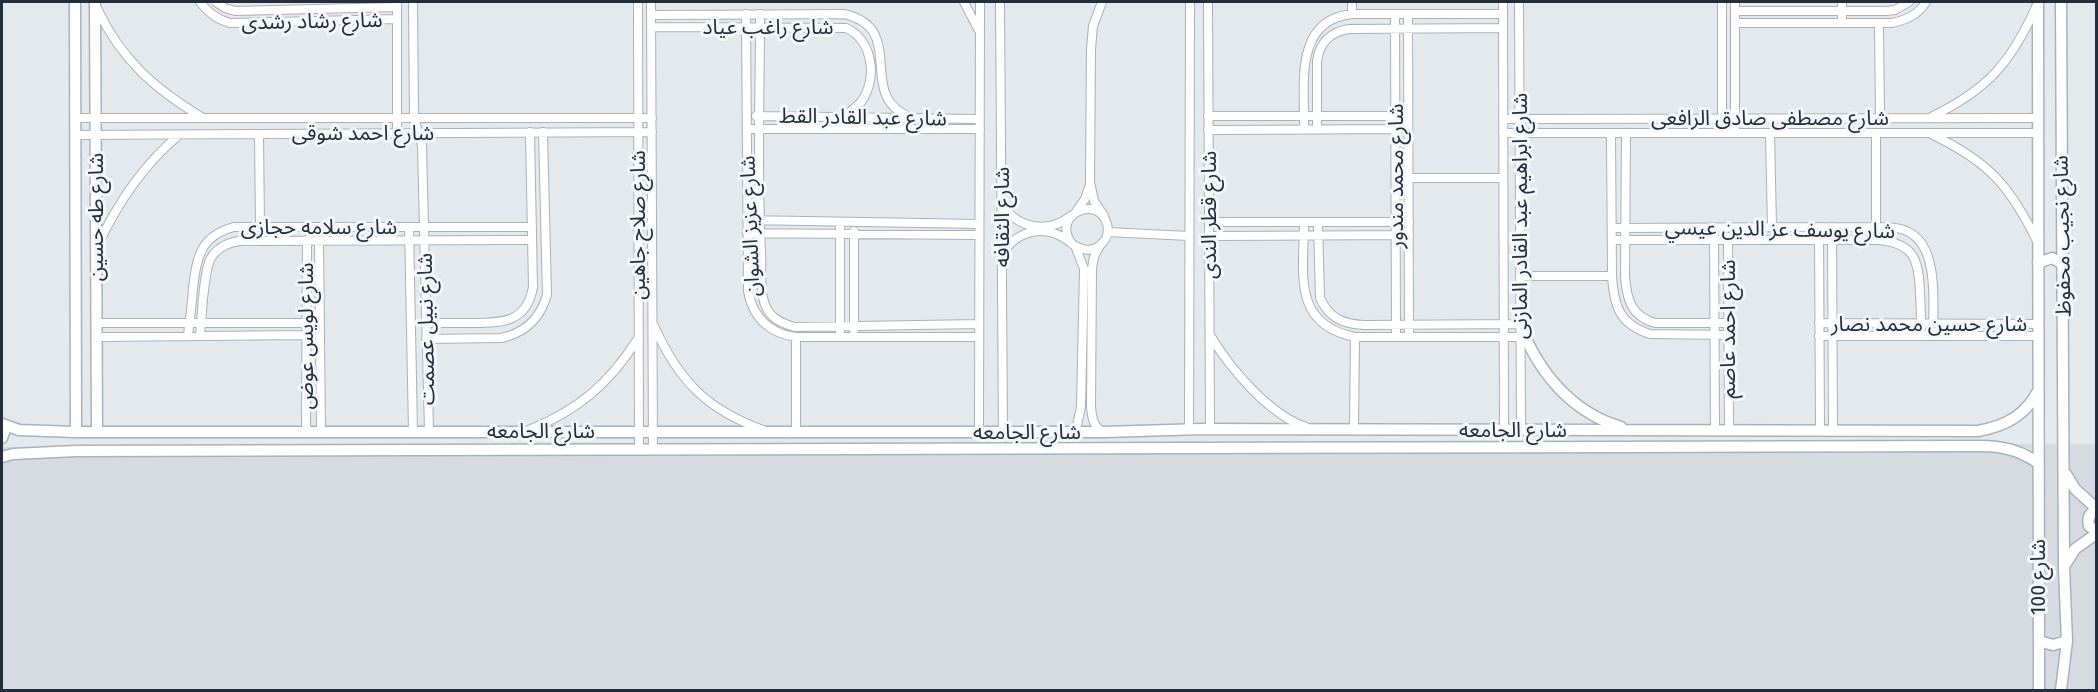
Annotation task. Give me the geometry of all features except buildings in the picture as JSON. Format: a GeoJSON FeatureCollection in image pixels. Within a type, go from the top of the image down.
{"type":"FeatureCollection","features":[{"type":"Feature","properties":{"kind":"street","name":"شارع طه حسين"},"geometry":{"type":"LineString","coordinates":[[75,2],[76,432]]}},
{"type":"Feature","properties":{"kind":"street","name":"شارع طه حسين"},"geometry":{"type":"LineString","coordinates":[[95,2],[97,432]]}},
{"type":"Feature","properties":{"kind":"street"},"geometry":{"type":"LineString","coordinates":[[95,2],[104,23],[130,62],[164,93],[204,119]]}},
{"type":"Feature","properties":{"kind":"street","name":"شارع رشاد رشدى"},"geometry":{"type":"LineString","coordinates":[[200,2],[208,12],[230,23],[397,19]]}},
{"type":"Feature","properties":{"kind":"street","name":"شارع رشاد رشدى"},"geometry":{"type":"LineString","coordinates":[[216,2],[235,11],[291,5],[397,4]]}},
{"type":"Feature","properties":{"kind":"street","name":"شارع نبيل عصمت"},"geometry":{"type":"LineString","coordinates":[[413,2],[414,118],[422,143],[429,431]]}},
{"type":"Feature","properties":{"kind":"street","name":"شارع صلاح جاهين"},"geometry":{"type":"LineString","coordinates":[[638,2],[639,449]]}},
{"type":"Feature","properties":{"kind":"street","name":"شارع صلاح جاهين"},"geometry":{"type":"LineString","coordinates":[[651,2],[654,449]]}},
{"type":"Feature","properties":{"kind":"street"},"geometry":{"type":"LineString","coordinates":[[964,2],[980,33]]}},
{"type":"Feature","properties":{"kind":"street","name":"شارع الثقافه"},"geometry":{"type":"LineString","coordinates":[[979,432],[980,2]]}},
{"type":"Feature","properties":{"kind":"street","name":"شارع الثقافه"},"geometry":{"type":"LineString","coordinates":[[1000,2],[1003,432]]}},
{"type":"Feature","properties":{"kind":"street"},"geometry":{"type":"LineString","coordinates":[[1102,2],[1093,26],[1091,49],[1090,182],[1094,201],[1104,216],[1108,232],[1094,257],[1092,268],[1091,407],[1095,425],[1098,430],[1105,432],[1105,448]]}},
{"type":"Feature","properties":{"kind":"street","name":"شارع قطر الندى"},"geometry":{"type":"LineString","coordinates":[[1189,429],[1190,2]]}},
{"type":"Feature","properties":{"kind":"street","name":"شارع قطر الندى"},"geometry":{"type":"LineString","coordinates":[[1208,2],[1210,429]]}},
{"type":"Feature","properties":{"kind":"street"},"geometry":{"type":"LineString","coordinates":[[1352,2],[1353,14]]}},
{"type":"Feature","properties":{"kind":"street","name":"شارع ابراهيم عبد القادر المازنى"},"geometry":{"type":"LineString","coordinates":[[1503,2],[1504,430]]}},
{"type":"Feature","properties":{"kind":"street","name":"شارع ابراهيم عبد القادر المازنى"},"geometry":{"type":"LineString","coordinates":[[1519,2],[1521,430]]}},
{"type":"Feature","properties":{"kind":"street"},"geometry":{"type":"LineString","coordinates":[[1722,2],[1722,133]]}},
{"type":"Feature","properties":{"kind":"street"},"geometry":{"type":"LineString","coordinates":[[1734,133],[1735,2]]}},
{"type":"Feature","properties":{"kind":"street"},"geometry":{"type":"LineString","coordinates":[[1830,2],[1830,23]]}},
{"type":"Feature","properties":{"kind":"street"},"geometry":{"type":"LineString","coordinates":[[1842,2],[1842,23]]}},
{"type":"Feature","properties":{"kind":"street"},"geometry":{"type":"LineString","coordinates":[[1735,11],[1895,10],[1909,2]]}},
{"type":"Feature","properties":{"kind":"street"},"geometry":{"type":"LineString","coordinates":[[1735,23],[1903,21],[1914,15],[1926,2]]}},
{"type":"Feature","properties":{"kind":"street"},"geometry":{"type":"LineString","coordinates":[[1929,118],[1959,104],[1991,79],[2016,47],[2038,2]]}},
{"type":"Feature","properties":{"kind":"street","name":"شارع نجيب محفوظ"},"geometry":{"type":"LineString","coordinates":[[2038,2],[2038,463]]}},
{"type":"Feature","properties":{"kind":"street","name":"شارع نجيب محفوظ"},"geometry":{"type":"LineString","coordinates":[[2061,2],[2064,471]]}},
{"type":"Feature","properties":{"kind":"street"},"geometry":{"type":"LineString","coordinates":[[397,4],[397,133]]}},
{"type":"Feature","properties":{"kind":"street"},"geometry":{"type":"LineString","coordinates":[[253,10],[253,23]]}},
{"type":"Feature","properties":{"kind":"street","name":"شارع عزيز الشوان"},"geometry":{"type":"LineString","coordinates":[[746,14],[748,291],[755,314],[773,331],[796,338],[979,337]]}},
{"type":"Feature","properties":{"kind":"street","name":"شارع عزيز الشوان"},"geometry":{"type":"LineString","coordinates":[[760,14],[760,233],[763,295],[766,307],[773,317],[783,324],[795,327],[979,324]]}},
{"type":"Feature","properties":{"kind":"street","name":"شارع راغب عياد"},"geometry":{"type":"LineString","coordinates":[[651,15],[843,14],[857,17],[868,24],[876,35],[885,97],[892,107],[912,118]]}},
{"type":"Feature","properties":{"kind":"street"},"geometry":{"type":"LineString","coordinates":[[1304,129],[1306,55],[1312,37],[1325,23],[1343,15],[1353,14],[1503,14]]}},
{"type":"Feature","properties":{"kind":"street","name":"شارع محمد مندور"},"geometry":{"type":"LineString","coordinates":[[1395,14],[1396,337]]}},
{"type":"Feature","properties":{"kind":"street","name":"شارع محمد مندور"},"geometry":{"type":"LineString","coordinates":[[1408,15],[1409,337]]}},
{"type":"Feature","properties":{"kind":"street"},"geometry":{"type":"LineString","coordinates":[[1879,23],[1880,118]]}},
{"type":"Feature","properties":{"kind":"street","name":"شارع راغب عياد"},"geometry":{"type":"LineString","coordinates":[[651,27],[836,27],[856,32],[869,54],[871,79],[861,101],[842,117]]}},
{"type":"Feature","properties":{"kind":"street"},"geometry":{"type":"LineString","coordinates":[[1317,129],[1317,61],[1323,42],[1330,35],[1339,31],[1503,28]]}},
{"type":"Feature","properties":{"kind":"street","name":"شارع عبد القادر القط"},"geometry":{"type":"LineString","coordinates":[[747,116],[980,119]]}},
{"type":"Feature","properties":{"kind":"street"},"geometry":{"type":"LineString","coordinates":[[1208,116],[1408,116]]}},
{"type":"Feature","properties":{"kind":"street","name":"شارع احمد شوقى"},"geometry":{"type":"LineString","coordinates":[[75,118],[652,118]]}},
{"type":"Feature","properties":{"kind":"street","name":"شارع مصطفى صادق الرافعى"},"geometry":{"type":"LineString","coordinates":[[1503,119],[2038,118]]}},
{"type":"Feature","properties":{"kind":"street","name":"شارع عبد القادر القط"},"geometry":{"type":"LineString","coordinates":[[747,129],[980,129]]}},
{"type":"Feature","properties":{"kind":"street"},"geometry":{"type":"LineString","coordinates":[[1208,130],[1408,129]]}},
{"type":"Feature","properties":{"kind":"street"},"geometry":{"type":"LineString","coordinates":[[426,323],[505,322],[522,312],[532,297],[530,132]]}},
{"type":"Feature","properties":{"kind":"street"},"geometry":{"type":"LineString","coordinates":[[426,339],[512,336],[539,316],[547,295],[543,132]]}},
{"type":"Feature","properties":{"kind":"street","name":"شارع احمد شوقى"},"geometry":{"type":"LineString","coordinates":[[75,135],[652,132]]}},
{"type":"Feature","properties":{"kind":"street","name":"شارع مصطفى صادق الرافعى"},"geometry":{"type":"LineString","coordinates":[[1503,133],[2038,133]]}},
{"type":"Feature","properties":{"kind":"street"},"geometry":{"type":"LineString","coordinates":[[1611,133],[1612,276],[1616,305],[1621,315],[1639,330],[1663,335],[1728,334]]}},
{"type":"Feature","properties":{"kind":"street"},"geometry":{"type":"LineString","coordinates":[[1626,133],[1625,240],[1628,301],[1638,316],[1654,323],[1728,323]]}},
{"type":"Feature","properties":{"kind":"street"},"geometry":{"type":"LineString","coordinates":[[1770,133],[1772,227]]}},
{"type":"Feature","properties":{"kind":"street"},"geometry":{"type":"LineString","coordinates":[[1876,133],[1876,227]]}},
{"type":"Feature","properties":{"kind":"street"},"geometry":{"type":"LineString","coordinates":[[1929,133],[1971,155],[2000,181],[2022,212],[2038,244]]}},
{"type":"Feature","properties":{"kind":"street"},"geometry":{"type":"LineString","coordinates":[[260,134],[260,227]]}},
{"type":"Feature","properties":{"kind":"street"},"geometry":{"type":"LineString","coordinates":[[96,249],[109,220],[125,194],[144,169],[180,135]]}},
{"type":"Feature","properties":{"kind":"street"},"geometry":{"type":"LineString","coordinates":[[1408,178],[1503,178]]}},
{"type":"Feature","properties":{"kind":"street"},"geometry":{"type":"LineString","coordinates":[[1070,432],[1077,425],[1081,407],[1084,269],[1066,230],[1073,214],[1085,199],[1090,182]]}},
{"type":"Feature","properties":{"kind":"street"},"geometry":{"type":"LineString","coordinates":[[1002,202],[1011,215],[1030,226],[1053,226],[1081,210],[1089,209],[1104,216]]}},
{"type":"Feature","properties":{"kind":"street"},"geometry":{"type":"LineString","coordinates":[[747,220],[979,224]]}},
{"type":"Feature","properties":{"kind":"street"},"geometry":{"type":"LineString","coordinates":[[840,222],[840,337]]}},
{"type":"Feature","properties":{"kind":"street"},"geometry":{"type":"LineString","coordinates":[[854,222],[854,337]]}},
{"type":"Feature","properties":{"kind":"street"},"geometry":{"type":"LineString","coordinates":[[1209,222],[1409,222]]}},
{"type":"Feature","properties":{"kind":"street"},"geometry":{"type":"LineString","coordinates":[[1304,222],[1307,302],[1321,324],[1332,330],[1355,337],[1520,337]]}},
{"type":"Feature","properties":{"kind":"street"},"geometry":{"type":"LineString","coordinates":[[1318,222],[1320,298],[1332,317],[1353,325],[1520,324],[1544,372],[1565,396],[1605,421],[1642,430]]}},
{"type":"Feature","properties":{"kind":"street","name":"شارع سلامه حجازى"},"geometry":{"type":"LineString","coordinates":[[188,335],[197,262],[206,242],[224,230],[234,227],[532,227]]}},
{"type":"Feature","properties":{"kind":"street"},"geometry":{"type":"LineString","coordinates":[[336,227],[337,240]]}},
{"type":"Feature","properties":{"kind":"street","name":"شارع نبيل عصمت"},"geometry":{"type":"LineString","coordinates":[[410,227],[413,431]]}},
{"type":"Feature","properties":{"kind":"street","name":"شارع احمد عاصم"},"geometry":{"type":"LineString","coordinates":[[1728,227],[1729,430]]}},
{"type":"Feature","properties":{"kind":"street"},"geometry":{"type":"LineString","coordinates":[[1819,227],[1820,431]]}},
{"type":"Feature","properties":{"kind":"street"},"geometry":{"type":"LineString","coordinates":[[1832,227],[1833,431]]}},
{"type":"Feature","properties":{"kind":"street","name":"شارع يوسف عز الدين عيسي"},"geometry":{"type":"LineString","coordinates":[[1612,228],[1876,227],[1902,229],[1913,234],[1928,252],[1932,275],[1934,336]]}},
{"type":"Feature","properties":{"kind":"street","name":"شارع احمد عاصم"},"geometry":{"type":"LineString","coordinates":[[1714,228],[1715,430]]}},
{"type":"Feature","properties":{"kind":"street"},"geometry":{"type":"LineString","coordinates":[[1002,255],[1015,239],[1034,231],[1054,233],[1088,250],[1100,246]]}},
{"type":"Feature","properties":{"kind":"street"},"geometry":{"type":"LineString","coordinates":[[1108,232],[1189,236]]}},
{"type":"Feature","properties":{"kind":"street"},"geometry":{"type":"LineString","coordinates":[[747,233],[979,235]]}},
{"type":"Feature","properties":{"kind":"street"},"geometry":{"type":"LineString","coordinates":[[1209,236],[1409,235]]}},
{"type":"Feature","properties":{"kind":"street","name":"شارع سلامه حجازى"},"geometry":{"type":"LineString","coordinates":[[200,335],[208,266],[223,246],[238,240],[532,240]]}},
{"type":"Feature","properties":{"kind":"street","name":"شارع لويس عوض"},"geometry":{"type":"LineString","coordinates":[[306,431],[307,240]]}},
{"type":"Feature","properties":{"kind":"street","name":"شارع لويس عوض"},"geometry":{"type":"LineString","coordinates":[[319,240],[321,431]]}},
{"type":"Feature","properties":{"kind":"street","name":"شارع يوسف عز الدين عيسي"},"geometry":{"type":"LineString","coordinates":[[1612,240],[1889,241],[1907,248],[1918,265],[1922,336]]}},
{"type":"Feature","properties":{"kind":"street"},"geometry":{"type":"LineString","coordinates":[[2038,262],[2047,258],[2061,263]]}},
{"type":"Feature","properties":{"kind":"street"},"geometry":{"type":"LineString","coordinates":[[1520,276],[1612,276]]}},
{"type":"Feature","properties":{"kind":"street"},"geometry":{"type":"LineString","coordinates":[[96,323],[306,323]]}},
{"type":"Feature","properties":{"kind":"street","name":"شارع حسين محمد نصار"},"geometry":{"type":"LineString","coordinates":[[1819,323],[2038,324]]}},
{"type":"Feature","properties":{"kind":"street"},"geometry":{"type":"LineString","coordinates":[[653,324],[666,353],[685,379],[708,401],[734,419],[764,431]]}},
{"type":"Feature","properties":{"kind":"street"},"geometry":{"type":"LineString","coordinates":[[1209,334],[1235,371],[1261,397],[1303,427],[1316,429]]}},
{"type":"Feature","properties":{"kind":"street"},"geometry":{"type":"LineString","coordinates":[[96,337],[306,335]]}},
{"type":"Feature","properties":{"kind":"street","name":"شارع حسين محمد نصار"},"geometry":{"type":"LineString","coordinates":[[1819,336],[2038,336]]}},
{"type":"Feature","properties":{"kind":"street"},"geometry":{"type":"LineString","coordinates":[[1354,429],[1355,337]]}},
{"type":"Feature","properties":{"kind":"street"},"geometry":{"type":"LineString","coordinates":[[796,338],[796,431]]}},
{"type":"Feature","properties":{"kind":"street"},"geometry":{"type":"LineString","coordinates":[[526,431],[553,420],[579,405],[602,386],[638,339]]}},
{"type":"Feature","properties":{"kind":"street","name":"شارع الجامعه"},"geometry":{"type":"LineString","coordinates":[[4,425],[19,430],[76,432],[1105,432],[1189,429],[1978,431],[2007,423],[2031,404],[2038,391]]}},
{"type":"Feature","properties":{"kind":"street"},"geometry":{"type":"LineString","coordinates":[[2,438],[4,425]]}},
{"type":"Feature","properties":{"kind":"street"},"geometry":{"type":"LineString","coordinates":[[1930,446],[1931,431]]}},
{"type":"Feature","properties":{"kind":"street"},"geometry":{"type":"LineString","coordinates":[[213,432],[213,450]]}},
{"type":"Feature","properties":{"kind":"street","name":"شارع الجامعه"},"geometry":{"type":"LineString","coordinates":[[4,454],[66,451],[213,450],[1930,446],[2005,448],[2018,451],[2038,463]]}},
{"type":"Feature","properties":{"kind":"street","name":"شارع 100"},"geometry":{"type":"LineString","coordinates":[[2038,463],[2039,690]]}},
{"type":"Feature","properties":{"kind":"street"},"geometry":{"type":"LineString","coordinates":[[2064,471],[2074,489],[2097,509],[2088,519],[2091,528],[2097,532],[2075,549],[2068,557],[2064,568]]}},
{"type":"Feature","properties":{"kind":"street","name":"شارع 100"},"geometry":{"type":"LineString","coordinates":[[2061,690],[2067,641],[2064,471]]}},
{"type":"Feature","properties":{"kind":"street"},"geometry":{"type":"LineString","coordinates":[[2038,641],[2053,645],[2067,641]]}},
{"type":"Feature","properties":{"kind":"shaded area"},"geometry":{"type":"Polygon","coordinates":[[[2096,444],[2096,690],[2,690],[2,447],[2096,444]]]}}]}
